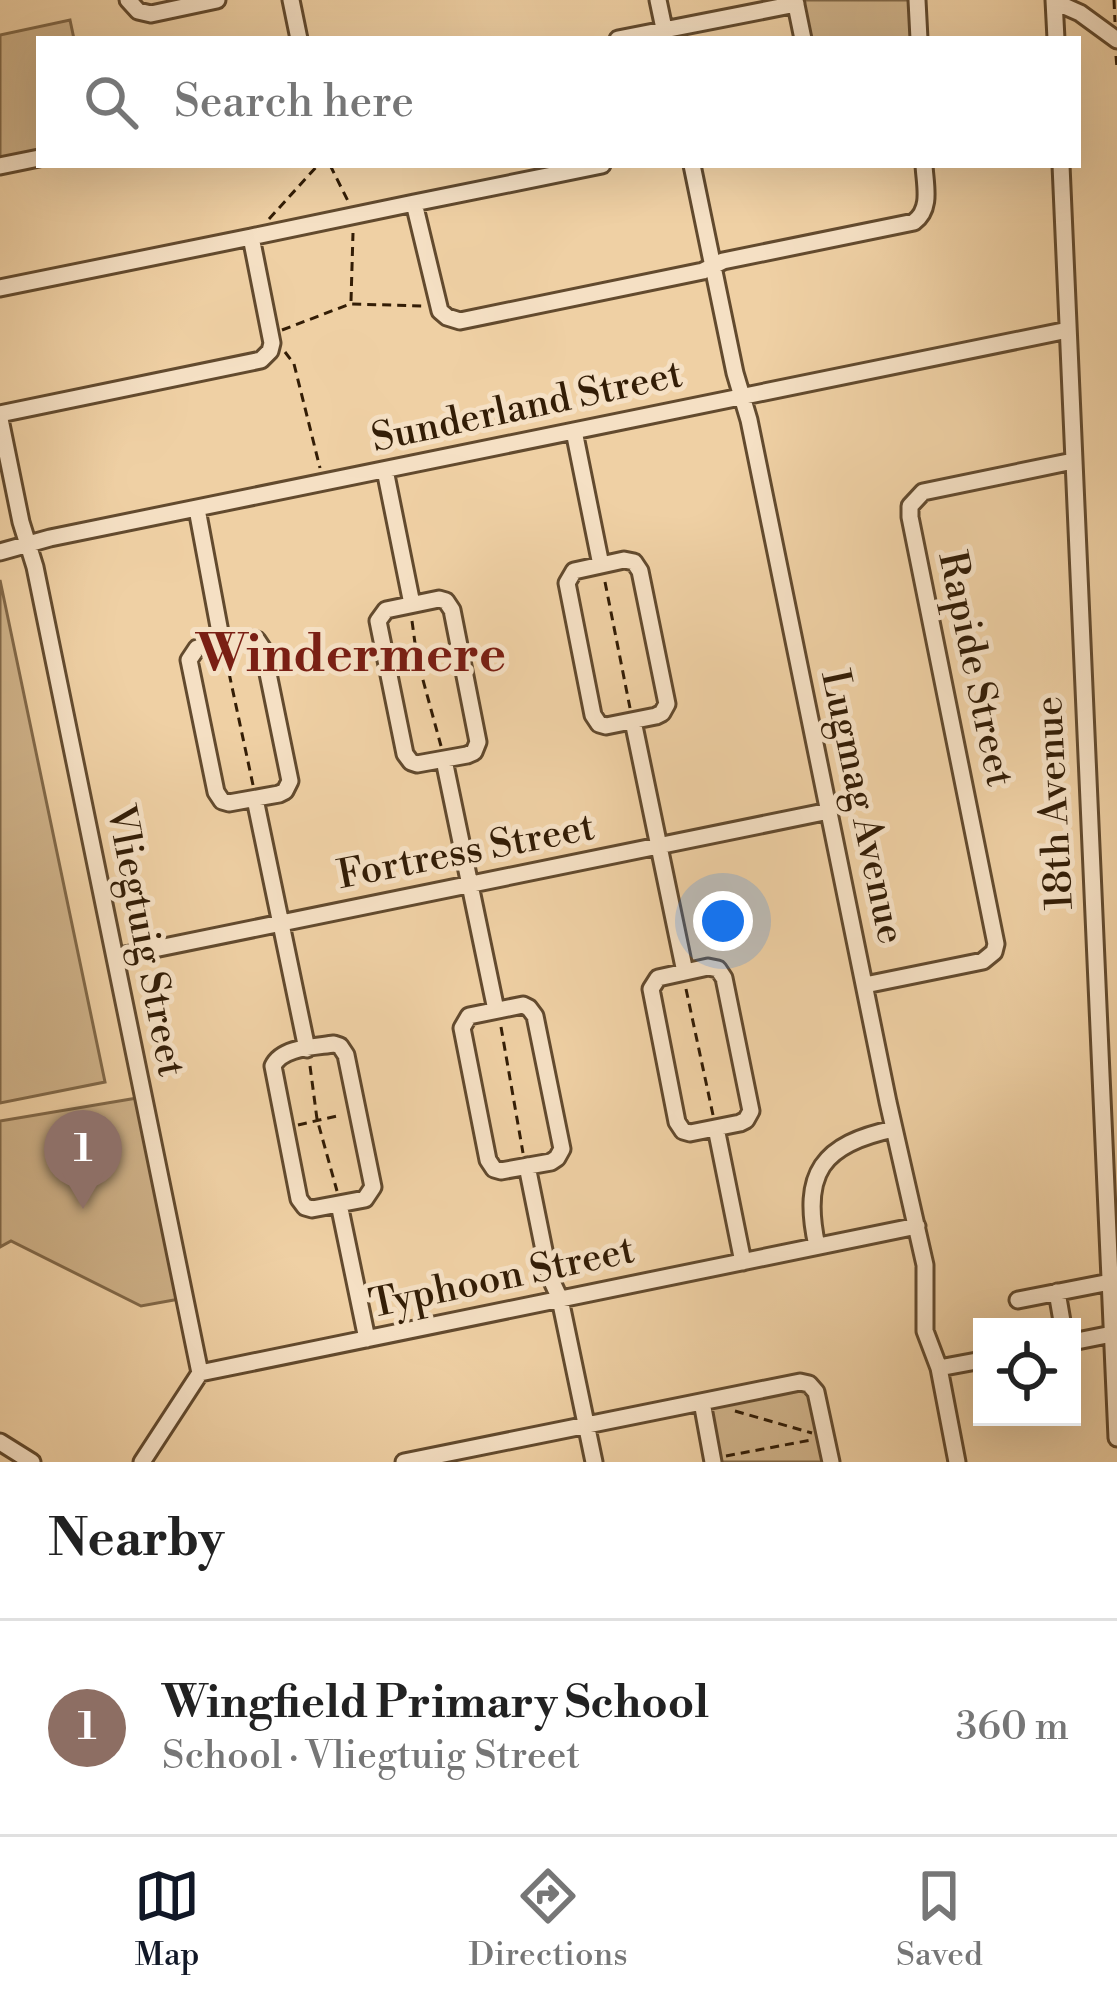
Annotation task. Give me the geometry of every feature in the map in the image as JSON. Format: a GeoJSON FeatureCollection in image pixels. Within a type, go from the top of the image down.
{"type":"FeatureCollection","features":[{"type":"Feature","properties":{"kind":"street"},"geometry":{"type":"LineString","coordinates":[[128,0],[138,11],[151,14],[217,0]]}},
{"type":"Feature","properties":{"kind":"street"},"geometry":{"type":"LineString","coordinates":[[291,0],[298,36]]}},
{"type":"Feature","properties":{"kind":"street"},"geometry":{"type":"LineString","coordinates":[[658,0],[665,35],[795,2],[802,36]]}},
{"type":"Feature","properties":{"kind":"street"},"geometry":{"type":"LineString","coordinates":[[917,0],[919,36]]}},
{"type":"Feature","properties":{"kind":"street"},"geometry":{"type":"LineString","coordinates":[[1056,36],[1054,1],[1117,40]]}},
{"type":"Feature","properties":{"kind":"street"},"geometry":{"type":"LineString","coordinates":[[0,166],[36,159]]}},
{"type":"Feature","properties":{"kind":"street"},"geometry":{"type":"LineString","coordinates":[[0,288],[587,168]]}},
{"type":"Feature","properties":{"kind":"street","name":"Lugmag Avenue"},"geometry":{"type":"LineString","coordinates":[[693,168],[916,1226],[927,1286],[926,1331],[939,1368],[957,1462]]}},
{"type":"Feature","properties":{"kind":"street"},"geometry":{"type":"LineString","coordinates":[[414,203],[438,306],[446,317],[460,321],[914,222],[926,208],[925,168]]}},
{"type":"Feature","properties":{"kind":"street","name":"18th Avenue"},"geometry":{"type":"LineString","coordinates":[[1061,168],[1117,1438]]}},
{"type":"Feature","properties":{"kind":"street"},"geometry":{"type":"LineString","coordinates":[[0,417],[261,360],[270,352],[272,334],[251,237]]}},
{"type":"Feature","properties":{"kind":"street","name":"Sunderland Street"},"geometry":{"type":"LineString","coordinates":[[0,552],[1068,330]]}},
{"type":"Feature","properties":{"kind":"street","name":"Vliegtuig Street"},"geometry":{"type":"LineString","coordinates":[[0,417],[200,1373]]}},
{"type":"Feature","properties":{"kind":"street"},"geometry":{"type":"LineString","coordinates":[[574,431],[601,565]]}},
{"type":"Feature","properties":{"kind":"street","name":"Rapide Street"},"geometry":{"type":"LineString","coordinates":[[865,985],[983,961],[996,944],[910,506],[923,492],[1073,461]]}},
{"type":"Feature","properties":{"kind":"street"},"geometry":{"type":"LineString","coordinates":[[386,470],[412,604]]}},
{"type":"Feature","properties":{"kind":"street"},"geometry":{"type":"LineString","coordinates":[[196,509],[223,643]]}},
{"type":"Feature","properties":{"kind":"street"},"geometry":{"type":"LineString","coordinates":[[628,560],[639,568],[667,700],[659,715],[606,726],[595,718],[567,586],[574,571],[601,565],[628,560]]}},
{"type":"Feature","properties":{"kind":"street"},"geometry":{"type":"LineString","coordinates":[[439,599],[451,606],[478,739],[471,754],[444,760],[417,764],[406,757],[378,625],[386,610],[439,599]]}},
{"type":"Feature","properties":{"kind":"street"},"geometry":{"type":"LineString","coordinates":[[247,638],[262,645],[290,781],[282,793],[229,803],[216,793],[190,660],[197,648],[223,643],[247,638]]}},
{"type":"Feature","properties":{"kind":"street"},"geometry":{"type":"LineString","coordinates":[[633,721],[685,972]]}},
{"type":"Feature","properties":{"kind":"street"},"geometry":{"type":"LineString","coordinates":[[444,760],[496,1010]]}},
{"type":"Feature","properties":{"kind":"street"},"geometry":{"type":"LineString","coordinates":[[255,799],[307,1049]]}},
{"type":"Feature","properties":{"kind":"street","name":"Fortress Street"},"geometry":{"type":"LineString","coordinates":[[115,957],[829,811]]}},
{"type":"Feature","properties":{"kind":"street"},"geometry":{"type":"LineString","coordinates":[[712,967],[723,975],[751,1107],[743,1122],[690,1133],[679,1125],[651,989],[662,977],[685,972],[712,967]]}},
{"type":"Feature","properties":{"kind":"street"},"geometry":{"type":"LineString","coordinates":[[523,1005],[534,1013],[561,1152],[551,1162],[501,1171],[490,1163],[463,1024],[470,1016],[496,1010],[523,1005]]}},
{"type":"Feature","properties":{"kind":"street"},"geometry":{"type":"LineString","coordinates":[[334,1044],[343,1048],[373,1187],[365,1199],[315,1209],[302,1205],[273,1063],[280,1054],[307,1049],[334,1044]]}},
{"type":"Feature","properties":{"kind":"street"},"geometry":{"type":"LineString","coordinates":[[716,1128],[742,1262]]}},
{"type":"Feature","properties":{"kind":"street"},"geometry":{"type":"LineString","coordinates":[[817,1246],[810,1201],[820,1170],[845,1144],[895,1130]]}},
{"type":"Feature","properties":{"kind":"street"},"geometry":{"type":"LineString","coordinates":[[527,1166],[594,1462]]}},
{"type":"Feature","properties":{"kind":"street"},"geometry":{"type":"LineString","coordinates":[[339,1204],[367,1339]]}},
{"type":"Feature","properties":{"kind":"street","name":"Typhoon Street"},"geometry":{"type":"LineString","coordinates":[[200,1373],[916,1226]]}},
{"type":"Feature","properties":{"kind":"street"},"geometry":{"type":"LineString","coordinates":[[1018,1300],[1110,1282]]}},
{"type":"Feature","properties":{"kind":"street"},"geometry":{"type":"LineString","coordinates":[[1057,1292],[1061,1318]]}},
{"type":"Feature","properties":{"kind":"street"},"geometry":{"type":"LineString","coordinates":[[1081,1340],[1112,1334]]}},
{"type":"Feature","properties":{"kind":"street"},"geometry":{"type":"LineString","coordinates":[[939,1368],[973,1362]]}},
{"type":"Feature","properties":{"kind":"street"},"geometry":{"type":"LineString","coordinates":[[142,1462],[200,1373]]}},
{"type":"Feature","properties":{"kind":"street"},"geometry":{"type":"LineString","coordinates":[[404,1462],[473,1455],[587,1425],[805,1382],[816,1392],[830,1462]]}},
{"type":"Feature","properties":{"kind":"street"},"geometry":{"type":"LineString","coordinates":[[702,1402],[713,1460]]}},
{"type":"Feature","properties":{"kind":"street"},"geometry":{"type":"LineString","coordinates":[[0,1442],[32,1462]]}},
{"type":"Feature","properties":{"kind":"path"},"geometry":{"type":"LineString","coordinates":[[251,237],[315,168]]}},
{"type":"Feature","properties":{"kind":"path"},"geometry":{"type":"LineString","coordinates":[[331,168],[354,216],[350,304]]}},
{"type":"Feature","properties":{"kind":"path"},"geometry":{"type":"LineString","coordinates":[[322,483],[294,364],[272,334],[350,304],[438,306]]}},
{"type":"Feature","properties":{"kind":"path"},"geometry":{"type":"LineString","coordinates":[[601,565],[633,721]]}},
{"type":"Feature","properties":{"kind":"path"},"geometry":{"type":"LineString","coordinates":[[412,604],[417,658],[444,760]]}},
{"type":"Feature","properties":{"kind":"path"},"geometry":{"type":"LineString","coordinates":[[223,643],[255,799]]}},
{"type":"Feature","properties":{"kind":"path"},"geometry":{"type":"LineString","coordinates":[[685,972],[716,1128]]}},
{"type":"Feature","properties":{"kind":"path"},"geometry":{"type":"LineString","coordinates":[[496,1010],[527,1166]]}},
{"type":"Feature","properties":{"kind":"path"},"geometry":{"type":"LineString","coordinates":[[307,1049],[317,1119],[339,1204]]}},
{"type":"Feature","properties":{"kind":"path"},"geometry":{"type":"LineString","coordinates":[[285,1128],[358,1112]]}},
{"type":"Feature","properties":{"kind":"path"},"geometry":{"type":"LineString","coordinates":[[702,1402],[825,1437]]}},
{"type":"Feature","properties":{"kind":"path"},"geometry":{"type":"LineString","coordinates":[[713,1460],[825,1437]]}},
{"type":"Feature","properties":{"kind":"shaded area"},"geometry":{"type":"Polygon","coordinates":[[[800,0],[912,0],[914,36],[807,36],[800,0]]]}},
{"type":"Feature","properties":{"kind":"shaded area"},"geometry":{"type":"Polygon","coordinates":[[[70,20],[73,36],[36,36],[36,152],[0,159],[0,35],[70,20]]]}},
{"type":"Feature","properties":{"kind":"shaded area"},"geometry":{"type":"Polygon","coordinates":[[[0,580],[105,1082],[0,1103],[0,580]]]}},
{"type":"Feature","properties":{"kind":"shaded area"},"geometry":{"type":"Polygon","coordinates":[[[143,1097],[185,1298],[141,1306],[11,1241],[0,1247],[0,1121],[143,1097]]]}},
{"type":"Feature","properties":{"kind":"shaded area"},"geometry":{"type":"Polygon","coordinates":[[[797,1387],[810,1392],[826,1462],[718,1462],[713,1406],[797,1387]]]}},
{"type":"Feature","properties":{"kind":"place","name":"Wingfield Primary School"},"geometry":{"type":"Point","coordinates":[83,1209]}},
{"type":"Feature","properties":{"kind":"district","name":"Windermere"},"geometry":{"type":"Point","coordinates":[351,656]}}]}
